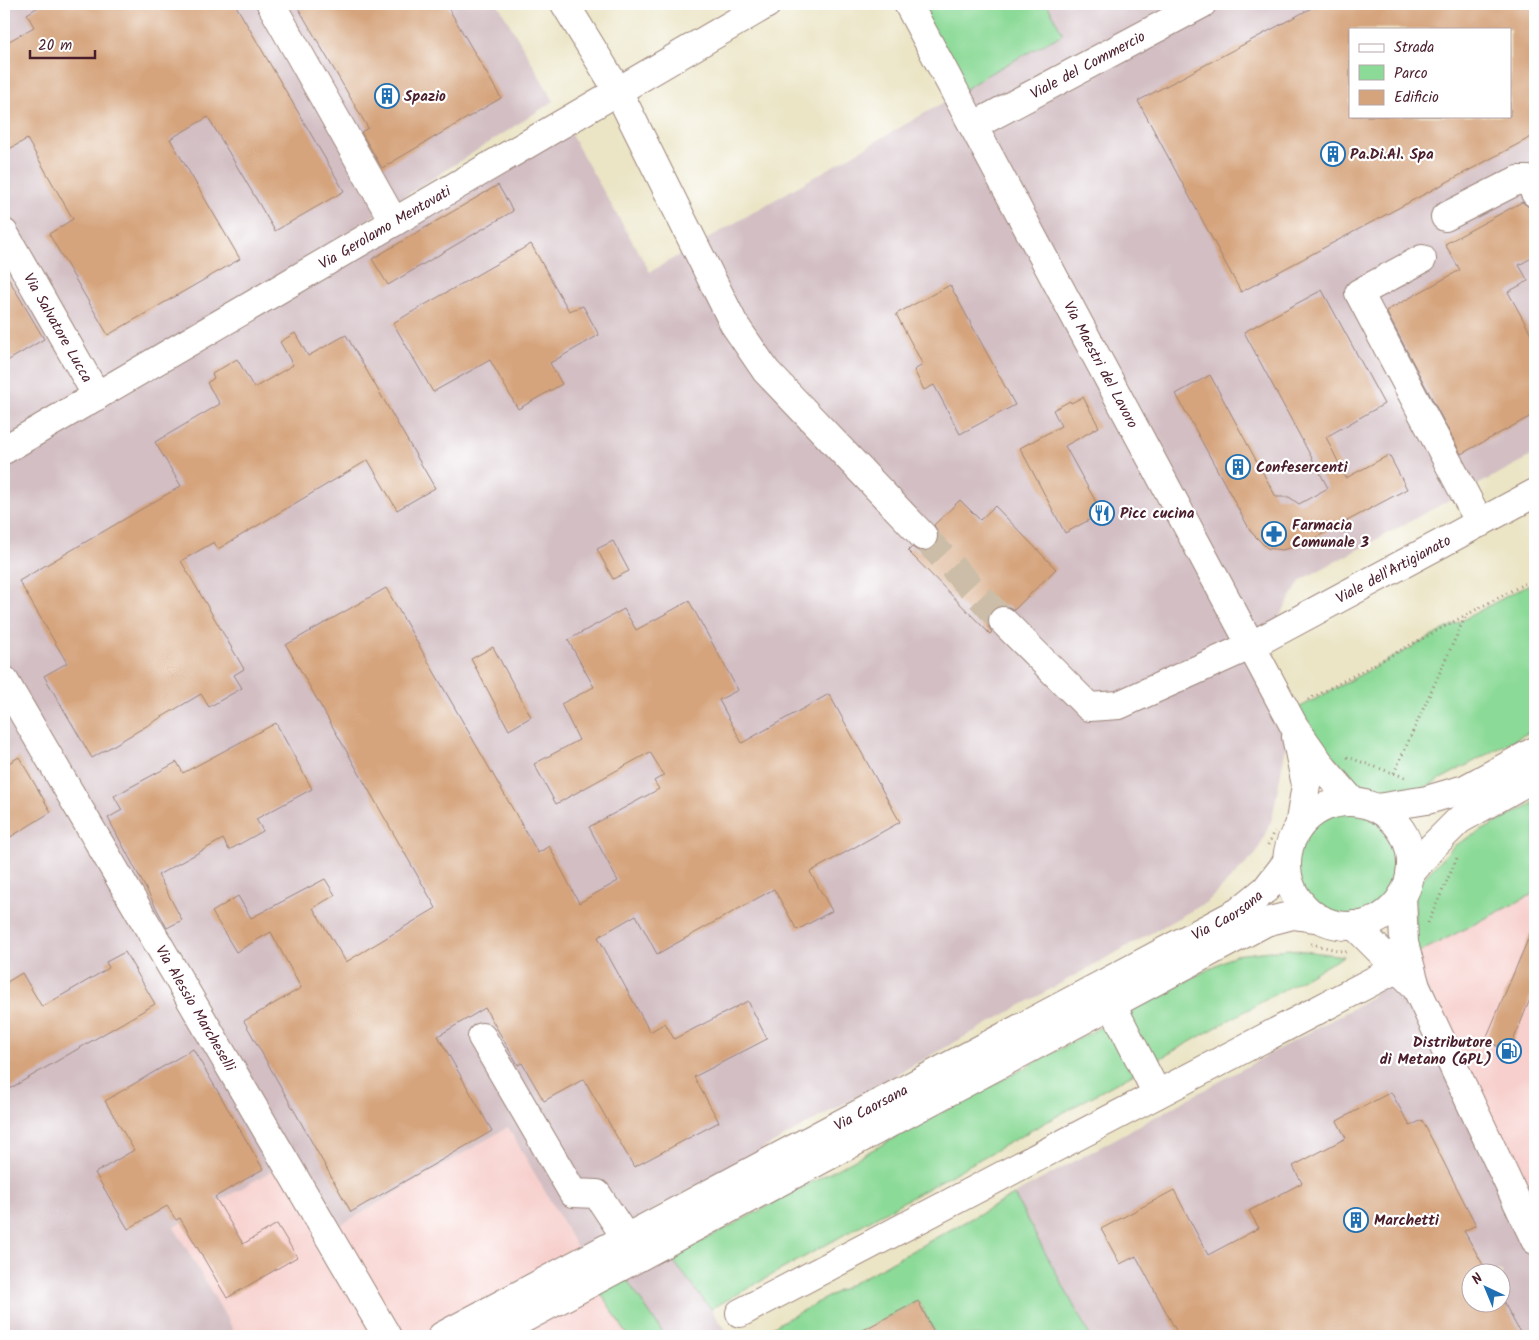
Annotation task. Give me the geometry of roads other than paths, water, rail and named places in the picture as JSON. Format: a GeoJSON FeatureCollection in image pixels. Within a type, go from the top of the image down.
{"type":"FeatureCollection","features":[{"type":"Feature","properties":{"kind":"street"},"geometry":{"type":"LineString","coordinates":[[271,4],[394,222]]}},
{"type":"Feature","properties":{"kind":"street"},"geometry":{"type":"LineString","coordinates":[[565,4],[618,91],[696,252],[744,340],[766,371],[923,536]]}},
{"type":"Feature","properties":{"kind":"street","name":"Via Gerolamo Mentovati"},"geometry":{"type":"LineString","coordinates":[[4,450],[767,4]]}},
{"type":"Feature","properties":{"kind":"street","name":"Via Maestri del Lavoro"},"geometry":{"type":"LineString","coordinates":[[908,4],[1252,645],[1302,717],[1324,769],[1365,805]]}},
{"type":"Feature","properties":{"kind":"street","name":"Viale del Commercio"},"geometry":{"type":"LineString","coordinates":[[973,126],[1202,4]]}},
{"type":"Feature","properties":{"kind":"street"},"geometry":{"type":"LineString","coordinates":[[1445,217],[1518,180],[1529,180],[1535,193]]}},
{"type":"Feature","properties":{"kind":"street","name":"Via Salvatore Lucca"},"geometry":{"type":"LineString","coordinates":[[4,233],[97,396]]}},
{"type":"Feature","properties":{"kind":"street"},"geometry":{"type":"LineString","coordinates":[[1422,259],[1359,292],[1480,523]]}},
{"type":"Feature","properties":{"kind":"street","name":"Viale dell'Artigianato"},"geometry":{"type":"LineString","coordinates":[[1003,621],[1089,707],[1119,705],[1252,645],[1535,493]]}},
{"type":"Feature","properties":{"kind":"street","name":"Via Alessio Marcheselli"},"geometry":{"type":"LineString","coordinates":[[4,680],[387,1336]]}},
{"type":"Feature","properties":{"kind":"street","name":"Via Maestri del Lavoro"},"geometry":{"type":"LineString","coordinates":[[1299,827],[1306,785],[1302,717]]}},
{"type":"Feature","properties":{"kind":"street"},"geometry":{"type":"LineString","coordinates":[[1535,751],[1465,789],[1437,798],[1365,805],[1332,804],[1314,813],[1299,827],[1290,844],[1287,862],[1289,879],[1296,896],[1307,909],[1321,919],[1337,924],[1354,925],[1373,920],[1389,911],[1433,846],[1460,820],[1535,777]]}},
{"type":"Feature","properties":{"kind":"street"},"geometry":{"type":"LineString","coordinates":[[1365,805],[1393,820],[1404,835],[1410,854],[1406,885],[1404,943],[1407,978]]}},
{"type":"Feature","properties":{"kind":"street","name":"Via Caorsana"},"geometry":{"type":"LineString","coordinates":[[442,1336],[1238,912],[1266,889],[1287,862]]}},
{"type":"Feature","properties":{"kind":"street","name":"Via Caorsana"},"geometry":{"type":"LineString","coordinates":[[491,1336],[527,1327],[1111,1003],[1266,922],[1293,915],[1321,919]]}},
{"type":"Feature","properties":{"kind":"street"},"geometry":{"type":"LineString","coordinates":[[1354,925],[1407,978],[1535,1240]]}},
{"type":"Feature","properties":{"kind":"street"},"geometry":{"type":"LineString","coordinates":[[740,1313],[1158,1094],[1407,978]]}},
{"type":"Feature","properties":{"kind":"street"},"geometry":{"type":"LineString","coordinates":[[1111,1003],[1158,1094]]}},
{"type":"Feature","properties":{"kind":"street"},"geometry":{"type":"LineString","coordinates":[[482,1037],[572,1193],[597,1194],[626,1238]]}},
{"type":"Feature","properties":{"kind":"tunnel"},"geometry":{"type":"LineString","coordinates":[[923,536],[1003,621]]}},
{"type":"Feature","properties":{"kind":"place","name":"Spazio"},"geometry":{"type":"Point","coordinates":[387,96]}},
{"type":"Feature","properties":{"kind":"place","name":"Pa.Di.Al. Spa"},"geometry":{"type":"Point","coordinates":[1333,154]}},
{"type":"Feature","properties":{"kind":"place","name":"Confesercenti"},"geometry":{"type":"Point","coordinates":[1238,467]}},
{"type":"Feature","properties":{"kind":"place","name":"Picc cucina"},"geometry":{"type":"Point","coordinates":[1102,513]}},
{"type":"Feature","properties":{"kind":"place","name":"Farmacia Comunale 3"},"geometry":{"type":"Point","coordinates":[1274,534]}},
{"type":"Feature","properties":{"kind":"place","name":"Distributore di Metano (GPL)"},"geometry":{"type":"Point","coordinates":[1509,1051]}},
{"type":"Feature","properties":{"kind":"place","name":"Marchetti"},"geometry":{"type":"Point","coordinates":[1356,1220]}}]}
